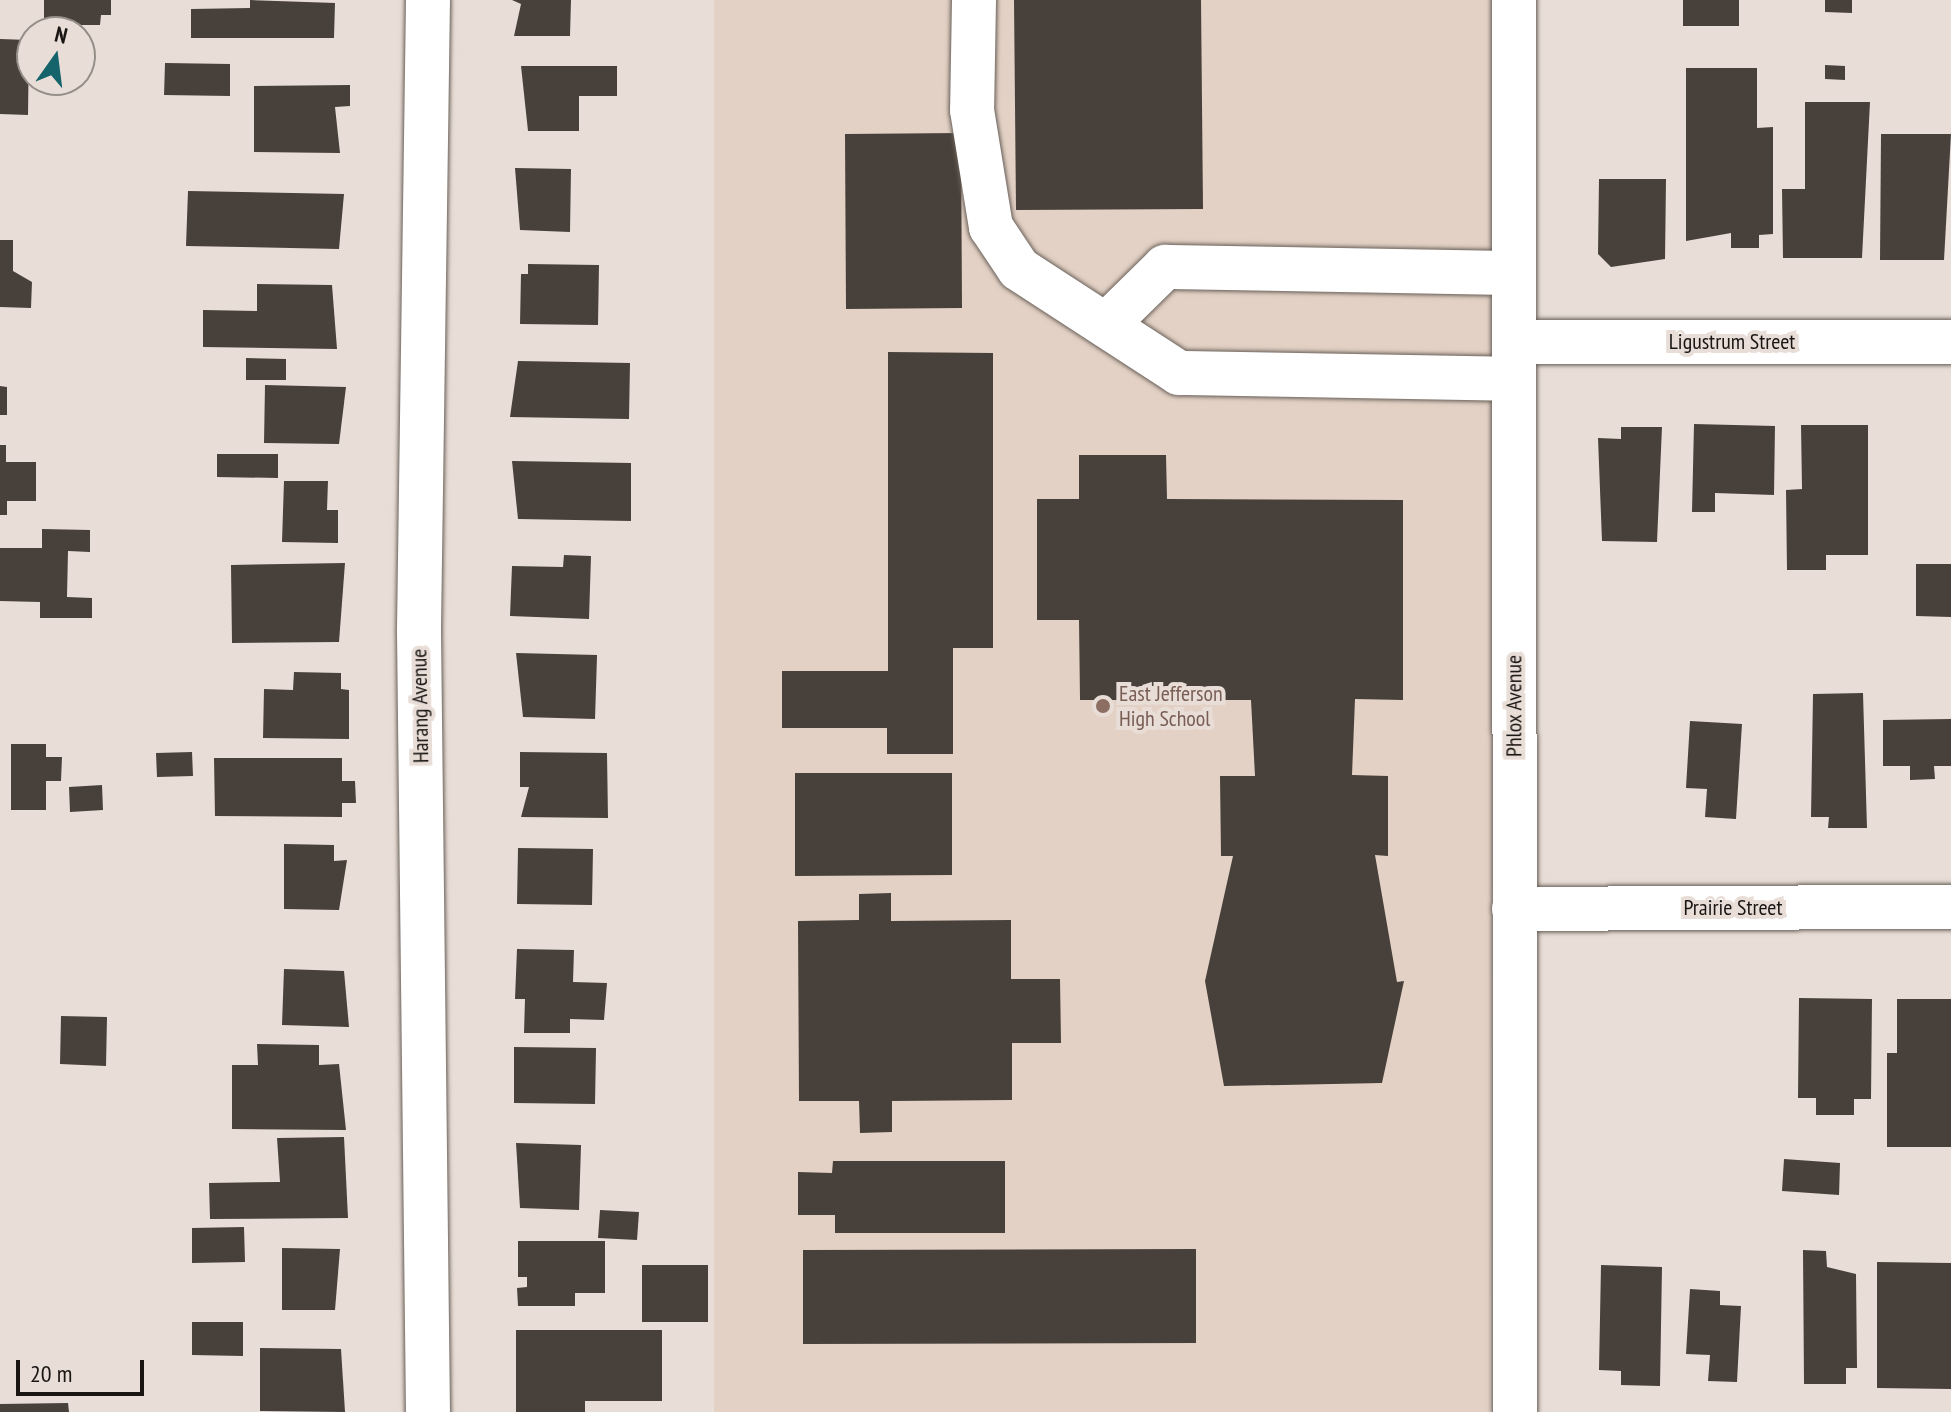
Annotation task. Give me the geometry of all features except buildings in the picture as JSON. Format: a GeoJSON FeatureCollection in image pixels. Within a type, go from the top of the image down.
{"type":"FeatureCollection","features":[{"type":"Feature","properties":{"kind":"street","name":"Harang Avenue"},"geometry":{"type":"LineString","coordinates":[[428,0],[419,632],[428,1412]]}},
{"type":"Feature","properties":{"kind":"street","name":"Ligustrum Street"},"geometry":{"type":"LineString","coordinates":[[974,0],[972,110],[991,227],[1019,269],[1179,373],[1951,342]]}},
{"type":"Feature","properties":{"kind":"street","name":"Phlox Avenue"},"geometry":{"type":"LineString","coordinates":[[1514,0],[1515,1412]]}},
{"type":"Feature","properties":{"kind":"street"},"geometry":{"type":"LineString","coordinates":[[1106,325],[1165,267],[1514,273]]}},
{"type":"Feature","properties":{"kind":"street","name":"Prairie Street"},"geometry":{"type":"LineString","coordinates":[[1514,909],[1951,907]]}},
{"type":"Feature","properties":{"kind":"shaded area","name":"East Jefferson High School"},"geometry":{"type":"Polygon","coordinates":[[[714,0],[1495,0],[1490,1412],[714,1412],[714,0]]]}},
{"type":"Feature","properties":{"kind":"place","name":"East Jefferson High School"},"geometry":{"type":"Point","coordinates":[1103,706]}}]}
